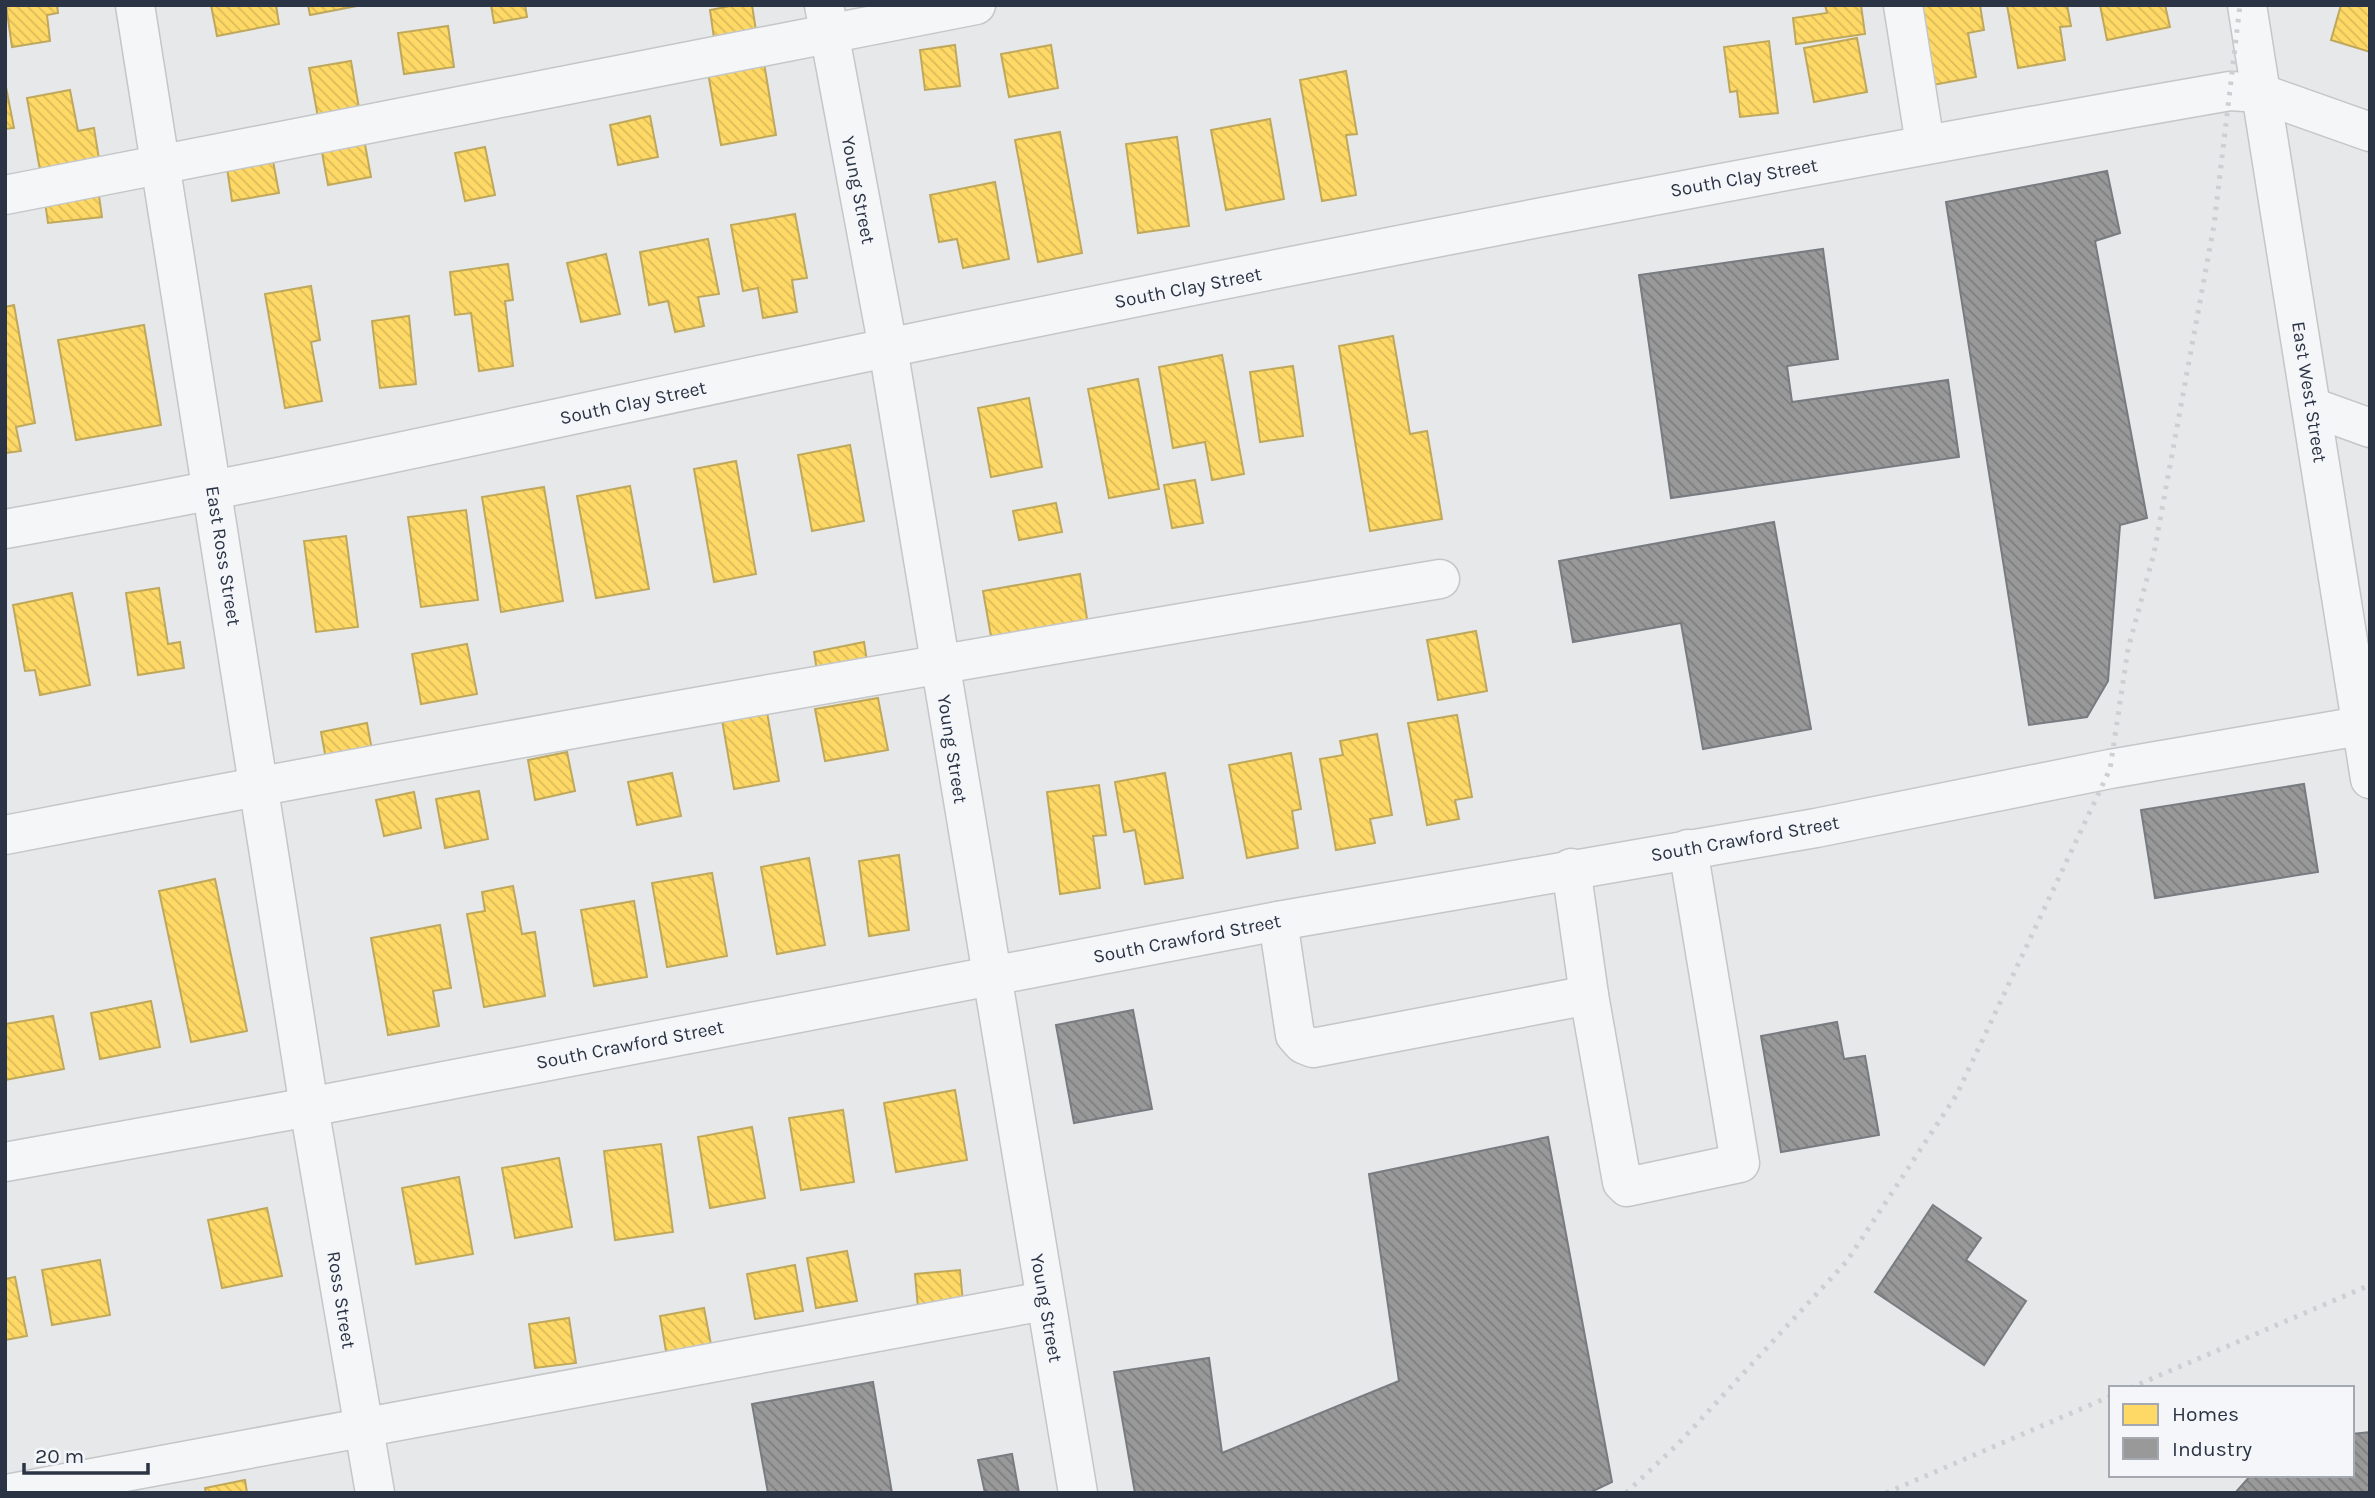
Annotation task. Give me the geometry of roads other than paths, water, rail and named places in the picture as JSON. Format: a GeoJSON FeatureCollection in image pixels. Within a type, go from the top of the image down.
{"type":"FeatureCollection","features":[{"type":"Feature","properties":{"kind":"street","name":"East Ross Street"},"geometry":{"type":"LineString","coordinates":[[135,5],[309,1107]]}},
{"type":"Feature","properties":{"kind":"street"},"geometry":{"type":"LineString","coordinates":[[5,195],[161,164],[826,19],[975,5]]}},
{"type":"Feature","properties":{"kind":"street"},"geometry":{"type":"LineString","coordinates":[[1903,5],[1925,144]]}},
{"type":"Feature","properties":{"kind":"street","name":"East West Street"},"geometry":{"type":"LineString","coordinates":[[2247,5],[2365,727],[2370,779]]}},
{"type":"Feature","properties":{"kind":"street","name":"Young Street"},"geometry":{"type":"LineString","coordinates":[[826,19],[888,348],[938,664],[1078,1493]]}},
{"type":"Feature","properties":{"kind":"street","name":"South Clay Street"},"geometry":{"type":"LineString","coordinates":[[5,529],[213,492],[888,348],[1669,191],[2230,91],[2260,93],[2370,132]]}},
{"type":"Feature","properties":{"kind":"street"},"geometry":{"type":"LineString","coordinates":[[2312,407],[2370,428]]}},
{"type":"Feature","properties":{"kind":"street"},"geometry":{"type":"LineString","coordinates":[[5,835],[259,786],[938,664],[1440,579]]}},
{"type":"Feature","properties":{"kind":"street","name":"South Crawford Street"},"geometry":{"type":"LineString","coordinates":[[5,1162],[309,1107],[1278,921],[1571,868],[1816,828],[2110,769],[2365,727]]}},
{"type":"Feature","properties":{"kind":"street"},"geometry":{"type":"LineString","coordinates":[[1571,868],[1589,995],[1622,1182],[1627,1187],[1684,1178],[1740,1163],[1688,849]]}},
{"type":"Feature","properties":{"kind":"street"},"geometry":{"type":"LineString","coordinates":[[1278,921],[1295,1035],[1303,1044],[1312,1048],[1589,995]]}},
{"type":"Feature","properties":{"kind":"street","name":"Ross Street"},"geometry":{"type":"LineString","coordinates":[[309,1107],[375,1493]]}},
{"type":"Feature","properties":{"kind":"street"},"geometry":{"type":"LineString","coordinates":[[12,1493],[1044,1301]]}},
{"type":"Feature","properties":{"kind":"railway"},"geometry":{"type":"LineString","coordinates":[[1626,1493],[1679,1443],[1847,1261],[1957,1094],[2110,769],[2128,649],[2154,553],[2214,225],[2240,5]]}},
{"type":"Feature","properties":{"kind":"railway"},"geometry":{"type":"LineString","coordinates":[[2135,1386],[2370,1285]]}},
{"type":"Feature","properties":{"kind":"railway"},"geometry":{"type":"LineString","coordinates":[[1886,1493],[2109,1397]]}}]}
